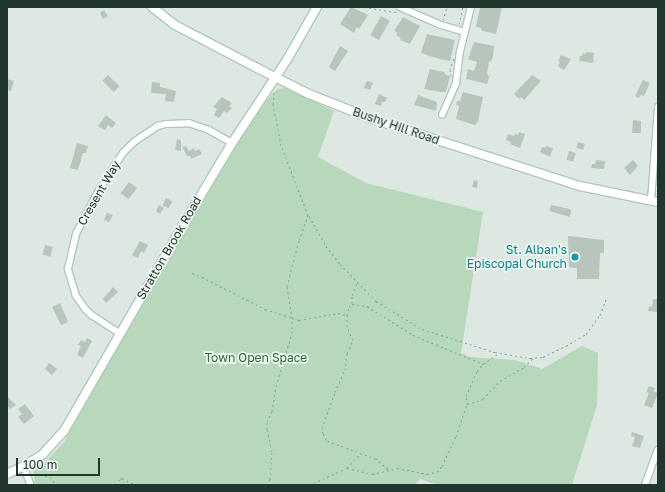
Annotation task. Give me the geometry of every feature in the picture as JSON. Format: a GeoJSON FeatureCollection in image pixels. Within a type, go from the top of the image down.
{"type":"FeatureCollection","features":[{"type":"Feature","properties":{"kind":"street","name":"Bushy Hill Road"},"geometry":{"type":"LineString","coordinates":[[152,7],[175,25],[308,94],[403,130],[580,186],[655,201]]}},
{"type":"Feature","properties":{"kind":"street","name":"Stratton Brook Road"},"geometry":{"type":"LineString","coordinates":[[7,474],[24,466],[43,454],[64,431],[232,143],[276,77],[317,7]]}},
{"type":"Feature","properties":{"kind":"street"},"geometry":{"type":"LineString","coordinates":[[442,115],[456,83],[471,7]]}},
{"type":"Feature","properties":{"kind":"street"},"geometry":{"type":"LineString","coordinates":[[400,10],[465,32]]}},
{"type":"Feature","properties":{"kind":"street"},"geometry":{"type":"LineString","coordinates":[[655,201],[658,107]]}},
{"type":"Feature","properties":{"kind":"street","name":"Cresent Way"},"geometry":{"type":"LineString","coordinates":[[120,334],[92,316],[85,309],[76,296],[68,269],[76,234],[99,190],[123,153],[134,142],[158,126],[166,124],[189,123],[209,130],[232,143]]}},
{"type":"Feature","properties":{"kind":"street"},"geometry":{"type":"LineString","coordinates":[[645,485],[658,450]]}},
{"type":"Feature","properties":{"kind":"street"},"geometry":{"type":"LineString","coordinates":[[24,466],[29,476],[31,485]]}},
{"type":"Feature","properties":{"kind":"path"},"geometry":{"type":"LineString","coordinates":[[364,7],[400,10]]}},
{"type":"Feature","properties":{"kind":"path"},"geometry":{"type":"LineString","coordinates":[[441,25],[447,7]]}},
{"type":"Feature","properties":{"kind":"path"},"geometry":{"type":"LineString","coordinates":[[457,30],[463,7]]}},
{"type":"Feature","properties":{"kind":"path"},"geometry":{"type":"LineString","coordinates":[[452,78],[450,70],[454,57]]}},
{"type":"Feature","properties":{"kind":"path"},"geometry":{"type":"LineString","coordinates":[[275,91],[274,104],[281,145],[308,215],[326,246],[340,264],[376,301],[422,329],[499,353],[534,358],[543,357],[552,353],[586,334],[600,315],[606,299]]}},
{"type":"Feature","properties":{"kind":"path"},"geometry":{"type":"LineString","coordinates":[[267,485],[270,479],[272,451],[267,430],[267,422],[272,411],[276,386],[290,341],[292,318],[287,286],[299,240],[308,215]]}},
{"type":"Feature","properties":{"kind":"path"},"geometry":{"type":"LineString","coordinates":[[192,273],[265,309],[299,320],[338,313],[347,315]]}},
{"type":"Feature","properties":{"kind":"path"},"geometry":{"type":"LineString","coordinates":[[358,282],[352,294],[352,304],[347,315],[347,327],[353,340],[347,353],[345,370],[322,428],[326,440],[376,459],[388,469]]}},
{"type":"Feature","properties":{"kind":"path"},"geometry":{"type":"LineString","coordinates":[[352,304],[367,306],[413,335],[483,364]]}},
{"type":"Feature","properties":{"kind":"path"},"geometry":{"type":"LineString","coordinates":[[347,468],[372,474],[382,473],[388,469],[397,468],[427,474],[437,472],[442,466],[456,436],[467,404],[466,396],[471,383],[483,364],[499,353]]}},
{"type":"Feature","properties":{"kind":"path"},"geometry":{"type":"LineString","coordinates":[[467,404],[483,399],[500,381],[524,367],[534,358]]}},
{"type":"Feature","properties":{"kind":"path"},"geometry":{"type":"LineString","coordinates":[[309,485],[347,468],[361,454]]}},
{"type":"Feature","properties":{"kind":"path"},"geometry":{"type":"LineString","coordinates":[[29,476],[44,475],[50,477],[56,485]]}},
{"type":"Feature","properties":{"kind":"path"},"geometry":{"type":"LineString","coordinates":[[119,485],[120,479],[122,478],[135,485]]}},
{"type":"Feature","properties":{"kind":"green space","name":"Town Open Space"},"geometry":{"type":"Polygon","coordinates":[[[285,88],[334,111],[318,157],[366,183],[483,212],[461,353],[470,357],[515,360],[542,369],[582,346],[598,353],[597,405],[572,485],[438,485],[420,479],[415,485],[35,485],[33,469],[46,461],[64,442],[165,260],[239,139],[271,95],[278,89],[285,88]]]}},
{"type":"Feature","properties":{"kind":"building"},"geometry":{"type":"Polygon","coordinates":[[[351,7],[368,15],[359,29],[357,27],[354,33],[340,24],[351,7]]]}},
{"type":"Feature","properties":{"kind":"building"},"geometry":{"type":"Polygon","coordinates":[[[480,7],[502,7],[496,34],[482,31],[481,28],[476,27],[480,7]]]}},
{"type":"Feature","properties":{"kind":"building"},"geometry":{"type":"Polygon","coordinates":[[[104,10],[108,16],[103,19],[100,13],[104,10]]]}},
{"type":"Feature","properties":{"kind":"building"},"geometry":{"type":"Polygon","coordinates":[[[381,16],[390,21],[379,40],[370,35],[381,16]]]}},
{"type":"Feature","properties":{"kind":"building"},"geometry":{"type":"Polygon","coordinates":[[[403,17],[420,26],[410,44],[400,40],[401,38],[396,35],[398,33],[394,31],[403,17]]]}},
{"type":"Feature","properties":{"kind":"building"},"geometry":{"type":"Polygon","coordinates":[[[427,34],[455,40],[450,61],[421,53],[427,34]]]}},
{"type":"Feature","properties":{"kind":"building"},"geometry":{"type":"Polygon","coordinates":[[[474,42],[494,46],[491,62],[489,61],[487,73],[489,77],[487,84],[466,79],[468,69],[474,71],[477,62],[468,59],[474,42]]]}},
{"type":"Feature","properties":{"kind":"building"},"geometry":{"type":"Polygon","coordinates":[[[340,46],[348,51],[335,71],[329,67],[340,46]]]}},
{"type":"Feature","properties":{"kind":"building"},"geometry":{"type":"Polygon","coordinates":[[[586,52],[594,53],[593,63],[579,61],[580,56],[582,56],[583,53],[586,54],[586,52]]]}},
{"type":"Feature","properties":{"kind":"building"},"geometry":{"type":"Polygon","coordinates":[[[561,55],[571,59],[564,70],[558,66],[560,62],[558,61],[561,55]]]}},
{"type":"Feature","properties":{"kind":"building"},"geometry":{"type":"Polygon","coordinates":[[[430,69],[444,72],[446,75],[450,76],[446,92],[424,89],[430,69]]]}},
{"type":"Feature","properties":{"kind":"building"},"geometry":{"type":"Polygon","coordinates":[[[108,75],[119,86],[114,92],[102,81],[108,75]]]}},
{"type":"Feature","properties":{"kind":"building"},"geometry":{"type":"Polygon","coordinates":[[[532,75],[541,81],[524,100],[521,97],[519,99],[514,94],[532,75]]]}},
{"type":"Feature","properties":{"kind":"building"},"geometry":{"type":"Polygon","coordinates":[[[7,79],[14,81],[11,91],[7,90],[7,79]]]}},
{"type":"Feature","properties":{"kind":"building"},"geometry":{"type":"Polygon","coordinates":[[[643,80],[650,83],[644,96],[641,95],[639,98],[635,96],[643,80]]]}},
{"type":"Feature","properties":{"kind":"building"},"geometry":{"type":"Polygon","coordinates":[[[368,81],[373,83],[370,90],[364,88],[366,82],[368,81]]]}},
{"type":"Feature","properties":{"kind":"building"},"geometry":{"type":"Polygon","coordinates":[[[152,82],[160,83],[160,87],[176,91],[174,102],[165,101],[166,94],[151,93],[152,82]]]}},
{"type":"Feature","properties":{"kind":"building"},"geometry":{"type":"Polygon","coordinates":[[[463,92],[483,97],[478,121],[475,125],[456,119],[459,106],[456,105],[457,101],[460,101],[463,92]]]}},
{"type":"Feature","properties":{"kind":"building"},"geometry":{"type":"Polygon","coordinates":[[[379,94],[387,98],[385,102],[382,102],[381,106],[375,104],[379,94]]]}},
{"type":"Feature","properties":{"kind":"building"},"geometry":{"type":"Polygon","coordinates":[[[418,95],[437,102],[436,111],[414,105],[418,95]]]}},
{"type":"Feature","properties":{"kind":"building"},"geometry":{"type":"Polygon","coordinates":[[[222,97],[232,103],[229,107],[232,108],[227,113],[224,111],[219,118],[214,115],[217,109],[213,107],[222,97]]]}},
{"type":"Feature","properties":{"kind":"building"},"geometry":{"type":"Polygon","coordinates":[[[106,115],[116,123],[112,128],[108,125],[105,130],[98,126],[106,115]]]}},
{"type":"Feature","properties":{"kind":"building"},"geometry":{"type":"Polygon","coordinates":[[[633,120],[641,121],[641,133],[632,133],[633,120]]]}},
{"type":"Feature","properties":{"kind":"building"},"geometry":{"type":"Polygon","coordinates":[[[519,132],[525,134],[520,148],[510,144],[511,142],[506,140],[508,134],[514,136],[515,134],[518,135],[519,132]]]}},
{"type":"Feature","properties":{"kind":"building"},"geometry":{"type":"Polygon","coordinates":[[[177,139],[181,140],[181,151],[175,150],[177,139]]]}},
{"type":"Feature","properties":{"kind":"building"},"geometry":{"type":"Polygon","coordinates":[[[578,142],[585,144],[583,150],[576,148],[578,142]]]}},
{"type":"Feature","properties":{"kind":"building"},"geometry":{"type":"Polygon","coordinates":[[[77,143],[88,146],[86,153],[83,153],[78,170],[70,168],[77,143]]]}},
{"type":"Feature","properties":{"kind":"building"},"geometry":{"type":"Polygon","coordinates":[[[186,146],[189,151],[194,148],[195,151],[199,149],[202,154],[191,159],[190,156],[187,156],[182,147],[186,146]]]}},
{"type":"Feature","properties":{"kind":"building"},"geometry":{"type":"Polygon","coordinates":[[[546,146],[553,148],[550,157],[540,152],[542,147],[545,148],[546,146]]]}},
{"type":"Feature","properties":{"kind":"building"},"geometry":{"type":"Polygon","coordinates":[[[569,151],[576,153],[573,162],[567,160],[569,151]]]}},
{"type":"Feature","properties":{"kind":"building"},"geometry":{"type":"Polygon","coordinates":[[[596,160],[605,161],[604,169],[591,168],[592,164],[595,164],[596,160]]]}},
{"type":"Feature","properties":{"kind":"building"},"geometry":{"type":"Polygon","coordinates":[[[633,160],[638,166],[630,175],[624,168],[633,160]]]}},
{"type":"Feature","properties":{"kind":"building"},"geometry":{"type":"Polygon","coordinates":[[[474,180],[478,181],[477,188],[472,187],[474,180]]]}},
{"type":"Feature","properties":{"kind":"building"},"geometry":{"type":"Polygon","coordinates":[[[129,182],[137,188],[129,199],[121,193],[129,182]]]}},
{"type":"Feature","properties":{"kind":"building"},"geometry":{"type":"Polygon","coordinates":[[[166,198],[172,201],[169,208],[162,205],[166,198]]]}},
{"type":"Feature","properties":{"kind":"building"},"geometry":{"type":"Polygon","coordinates":[[[159,205],[164,208],[160,214],[156,211],[159,205]]]}},
{"type":"Feature","properties":{"kind":"building"},"geometry":{"type":"Polygon","coordinates":[[[551,205],[570,209],[570,217],[549,211],[551,205]]]}},
{"type":"Feature","properties":{"kind":"building"},"geometry":{"type":"Polygon","coordinates":[[[107,213],[113,215],[109,222],[104,220],[107,213]]]}},
{"type":"Feature","properties":{"kind":"building","name":"St. Alban's Episcopal Church"},"geometry":{"type":"Polygon","coordinates":[[[568,236],[604,240],[604,253],[600,253],[599,279],[577,279],[577,268],[569,267],[568,236]]]}},
{"type":"Feature","properties":{"kind":"building"},"geometry":{"type":"Polygon","coordinates":[[[140,241],[148,245],[144,253],[141,251],[138,258],[132,255],[140,241]]]}},
{"type":"Feature","properties":{"kind":"building"},"geometry":{"type":"Polygon","coordinates":[[[45,245],[53,247],[50,257],[43,255],[45,245]]]}},
{"type":"Feature","properties":{"kind":"building"},"geometry":{"type":"Polygon","coordinates":[[[113,287],[118,292],[106,303],[103,299],[113,287]]]}},
{"type":"Feature","properties":{"kind":"building"},"geometry":{"type":"Polygon","coordinates":[[[653,299],[658,299],[658,312],[648,311],[649,306],[652,307],[653,299]]]}},
{"type":"Feature","properties":{"kind":"building"},"geometry":{"type":"Polygon","coordinates":[[[60,303],[68,322],[61,325],[52,307],[60,303]]]}},
{"type":"Feature","properties":{"kind":"building"},"geometry":{"type":"Polygon","coordinates":[[[87,338],[92,341],[83,358],[77,355],[81,346],[78,345],[81,340],[85,342],[87,338]]]}},
{"type":"Feature","properties":{"kind":"building"},"geometry":{"type":"Polygon","coordinates":[[[49,363],[57,369],[52,375],[45,369],[49,363]]]}},
{"type":"Feature","properties":{"kind":"building"},"geometry":{"type":"Polygon","coordinates":[[[649,386],[655,388],[653,391],[658,393],[652,408],[644,405],[649,393],[646,392],[649,386]]]}},
{"type":"Feature","properties":{"kind":"building"},"geometry":{"type":"Polygon","coordinates":[[[7,396],[16,405],[10,409],[7,405],[7,396]]]}},
{"type":"Feature","properties":{"kind":"building"},"geometry":{"type":"Polygon","coordinates":[[[25,404],[34,416],[24,424],[18,417],[22,414],[18,409],[25,404]]]}},
{"type":"Feature","properties":{"kind":"building"},"geometry":{"type":"Polygon","coordinates":[[[632,432],[644,436],[640,448],[632,446],[635,437],[631,436],[632,432]]]}},
{"type":"Feature","properties":{"kind":"place","name":"St. Alban's Episcopal Church"},"geometry":{"type":"Point","coordinates":[575,257]}}]}
